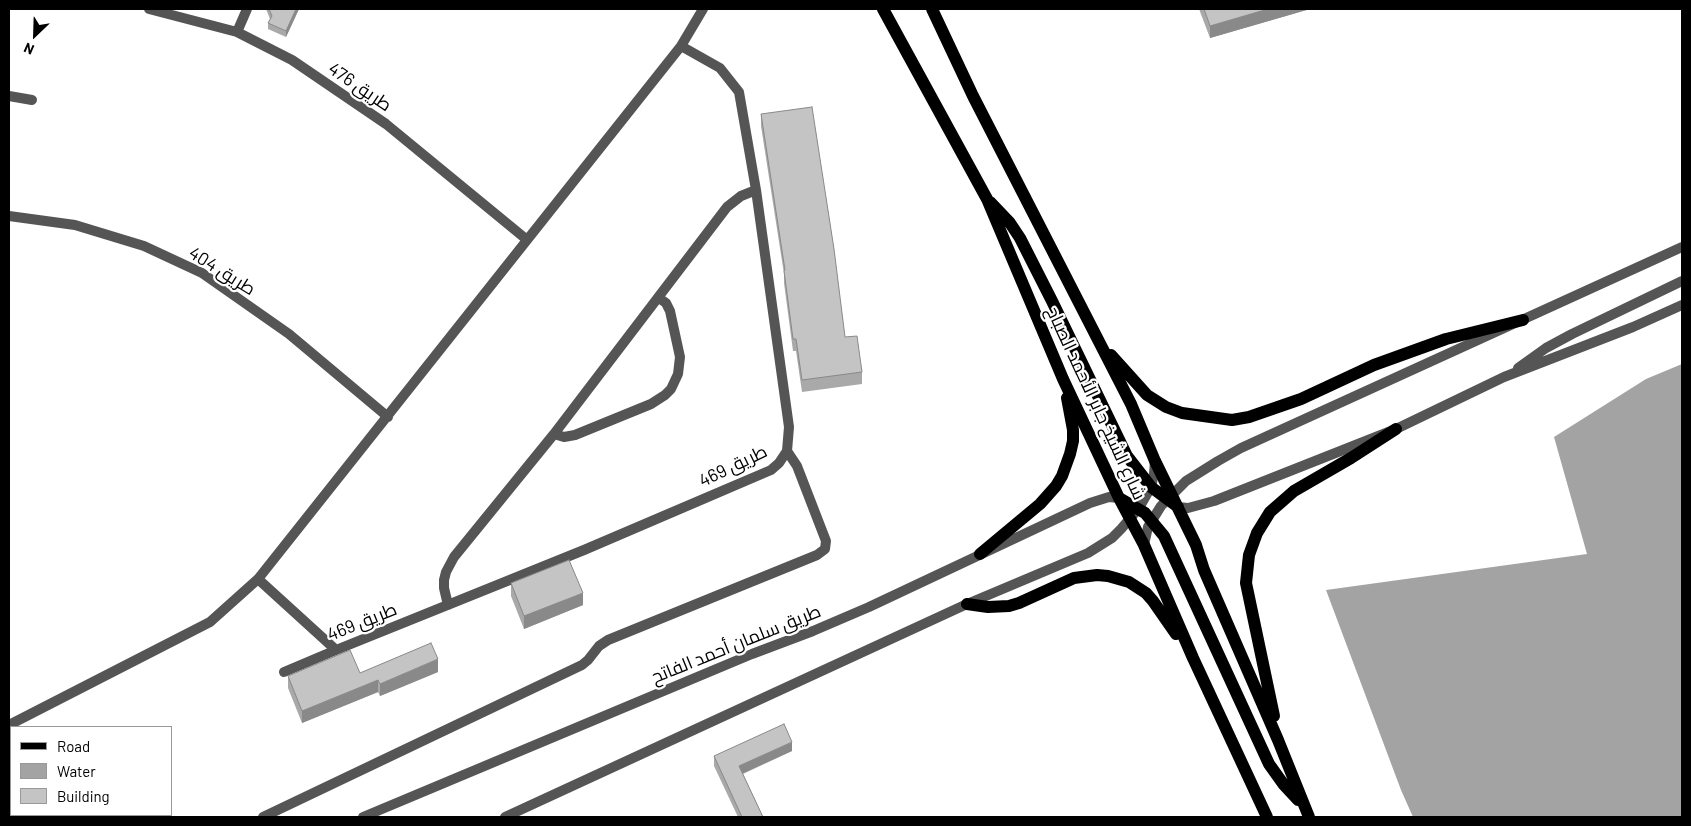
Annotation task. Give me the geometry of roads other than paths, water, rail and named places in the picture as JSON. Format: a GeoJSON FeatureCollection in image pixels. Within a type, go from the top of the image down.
{"type":"FeatureCollection","features":[{"type":"Feature","properties":{"kind":"main road","name":"شارع الشيخ جابر الأحمد الصباح"},"geometry":{"type":"LineString","coordinates":[[884,9],[987,199],[1063,379],[1119,498],[1135,513],[1144,545],[1193,658],[1267,817]]}},
{"type":"Feature","properties":{"kind":"main road","name":"شارع الشيخ جابر الأحمد الصباح"},"geometry":{"type":"LineString","coordinates":[[932,9],[973,96],[1131,404],[1169,497],[1178,507],[1196,545],[1204,570],[1278,740],[1306,812]]}},
{"type":"Feature","properties":{"kind":"main road"},"geometry":{"type":"LineString","coordinates":[[987,199],[1010,223],[1020,238],[1127,456],[1150,487],[1169,497]]}},
{"type":"Feature","properties":{"kind":"main road"},"geometry":{"type":"LineString","coordinates":[[1100,344],[1147,394],[1166,407],[1182,413],[1232,420],[1249,417],[1301,399],[1374,365],[1446,339],[1523,320]]}},
{"type":"Feature","properties":{"kind":"main road"},"geometry":{"type":"LineString","coordinates":[[980,554],[1040,504],[1062,476],[1070,454],[1073,430],[1063,379]]}},
{"type":"Feature","properties":{"kind":"main road"},"geometry":{"type":"LineString","coordinates":[[1278,740],[1246,583],[1249,555],[1256,533],[1270,512],[1294,491],[1396,429]]}},
{"type":"Feature","properties":{"kind":"main road"},"geometry":{"type":"LineString","coordinates":[[1135,513],[1152,520],[1164,536],[1269,764],[1306,812]]}},
{"type":"Feature","properties":{"kind":"main road"},"geometry":{"type":"LineString","coordinates":[[967,604],[988,607],[1009,606],[1074,578],[1097,575],[1119,578],[1138,587],[1153,601],[1193,658]]}},
{"type":"Feature","properties":{"kind":"street","name":"طريق 476"},"geometry":{"type":"LineString","coordinates":[[149,9],[237,32],[292,60],[386,124],[526,239]]}},
{"type":"Feature","properties":{"kind":"street"},"geometry":{"type":"LineString","coordinates":[[237,32],[247,9]]}},
{"type":"Feature","properties":{"kind":"street"},"geometry":{"type":"LineString","coordinates":[[9,725],[210,622],[258,579],[681,46],[703,9]]}},
{"type":"Feature","properties":{"kind":"street","name":"طريق 469"},"geometry":{"type":"LineString","coordinates":[[284,672],[592,546],[771,470],[779,463],[787,451],[790,427],[756,190],[739,92],[720,68],[681,46]]}},
{"type":"Feature","properties":{"kind":"street"},"geometry":{"type":"LineString","coordinates":[[9,96],[32,100]]}},
{"type":"Feature","properties":{"kind":"street"},"geometry":{"type":"LineString","coordinates":[[448,605],[444,588],[449,564],[554,434],[727,207],[741,196],[756,190]]}},
{"type":"Feature","properties":{"kind":"street","name":"طريق 404"},"geometry":{"type":"LineString","coordinates":[[9,216],[74,224],[144,246],[202,274],[289,334],[388,417]]}},
{"type":"Feature","properties":{"kind":"street"},"geometry":{"type":"LineString","coordinates":[[1144,545],[1152,520],[1169,497],[1198,473],[1241,448],[1682,247]]}},
{"type":"Feature","properties":{"kind":"street"},"geometry":{"type":"LineString","coordinates":[[1504,377],[1546,348],[1633,303],[1682,281]]}},
{"type":"Feature","properties":{"kind":"street"},"geometry":{"type":"LineString","coordinates":[[554,434],[564,437],[575,435],[652,404],[671,389],[678,374],[680,357],[670,311],[666,303],[659,298]]}},
{"type":"Feature","properties":{"kind":"street"},"geometry":{"type":"LineString","coordinates":[[1178,507],[1188,508],[1214,501],[1396,429],[1504,377],[1633,327],[1682,305]]}},
{"type":"Feature","properties":{"kind":"street"},"geometry":{"type":"LineString","coordinates":[[263,817],[582,665],[599,646],[608,640],[817,555],[824,549],[826,541],[797,466],[787,451]]}},
{"type":"Feature","properties":{"kind":"street"},"geometry":{"type":"LineString","coordinates":[[505,817],[967,604],[1088,553],[1112,538],[1135,513],[1150,487],[1155,461]]}},
{"type":"Feature","properties":{"kind":"street","name":"طريق سلمان أحمد الفاتح"},"geometry":{"type":"LineString","coordinates":[[363,817],[869,607],[1097,501],[1119,498]]}},
{"type":"Feature","properties":{"kind":"street"},"geometry":{"type":"LineString","coordinates":[[258,579],[336,650]]}},
{"type":"Feature","properties":{"kind":"water"},"geometry":{"type":"Polygon","coordinates":[[[1682,364],[1682,817],[1413,817],[1401,790],[1326,590],[1587,554],[1554,437],[1646,379],[1682,364]]]}}]}
